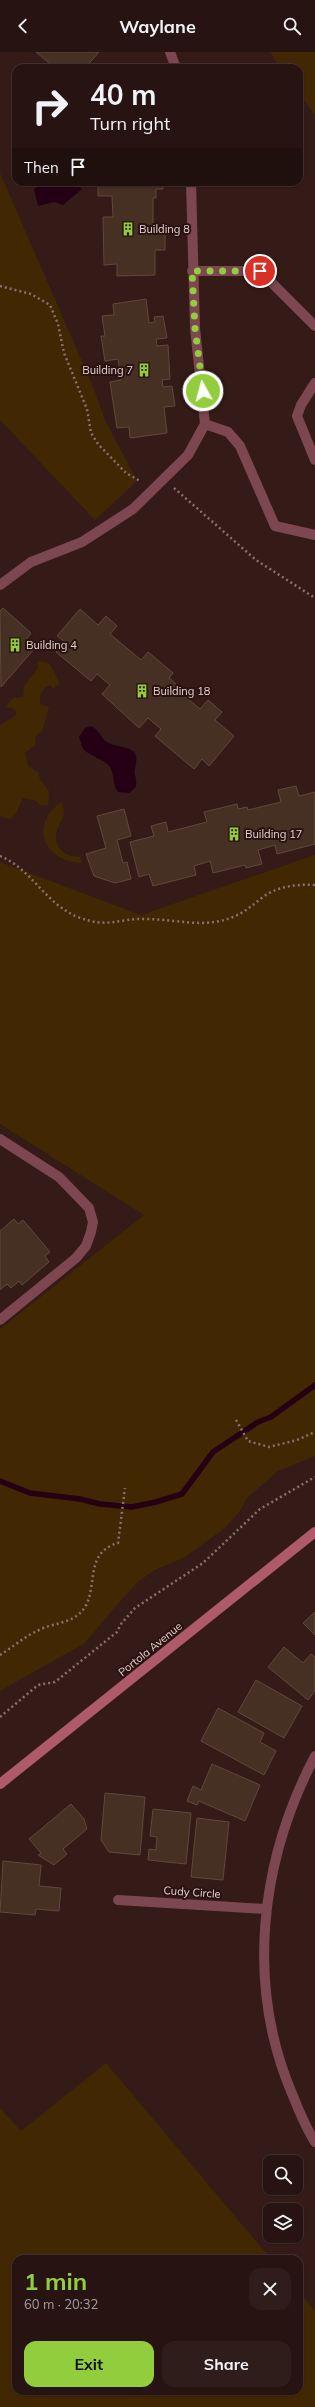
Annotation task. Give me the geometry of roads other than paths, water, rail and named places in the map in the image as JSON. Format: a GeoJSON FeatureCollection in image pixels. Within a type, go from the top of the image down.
{"type":"FeatureCollection","features":[{"type":"Feature","properties":{"kind":"main road","name":"Portola Avenue"},"geometry":{"type":"LineString","coordinates":[[1,1782],[315,1532]]}},
{"type":"Feature","properties":{"kind":"street"},"geometry":{"type":"LineString","coordinates":[[170,52],[174,64]]}},
{"type":"Feature","properties":{"kind":"street"},"geometry":{"type":"LineString","coordinates":[[0,585],[31,562],[82,542],[133,509],[188,455],[205,424],[195,328],[192,271],[191,186]]}},
{"type":"Feature","properties":{"kind":"street"},"geometry":{"type":"LineString","coordinates":[[192,271],[260,271],[315,326]]}},
{"type":"Feature","properties":{"kind":"street"},"geometry":{"type":"LineString","coordinates":[[315,383],[301,405],[297,416],[315,460]]}},
{"type":"Feature","properties":{"kind":"street"},"geometry":{"type":"LineString","coordinates":[[205,424],[228,432],[240,446],[275,526],[315,535]]}},
{"type":"Feature","properties":{"kind":"street"},"geometry":{"type":"LineString","coordinates":[[0,1139],[59,1177],[89,1208],[93,1222],[86,1246],[76,1258],[0,1320]]}},
{"type":"Feature","properties":{"kind":"street"},"geometry":{"type":"LineString","coordinates":[[315,1756],[298,1789],[285,1824],[265,1909],[263,1948],[266,1993],[272,2035],[284,2075],[315,2142]]}},
{"type":"Feature","properties":{"kind":"street","name":"Cudy Circle"},"geometry":{"type":"LineString","coordinates":[[118,1900],[265,1909]]}},
{"type":"Feature","properties":{"kind":"waterway"},"geometry":{"type":"LineString","coordinates":[[0,1481],[30,1493],[80,1499],[100,1504],[132,1507],[156,1502],[182,1494],[213,1452],[258,1422],[271,1417],[315,1385]]}},
{"type":"Feature","properties":{"kind":"place","name":"Building 8"},"geometry":{"type":"Point","coordinates":[128,229]}},
{"type":"Feature","properties":{"kind":"place","name":"Building 7"},"geometry":{"type":"Point","coordinates":[144,370]}},
{"type":"Feature","properties":{"kind":"place","name":"Building 4"},"geometry":{"type":"Point","coordinates":[15,645]}},
{"type":"Feature","properties":{"kind":"place","name":"Building 18"},"geometry":{"type":"Point","coordinates":[142,691]}},
{"type":"Feature","properties":{"kind":"place","name":"Building 17"},"geometry":{"type":"Point","coordinates":[234,834]}}]}
